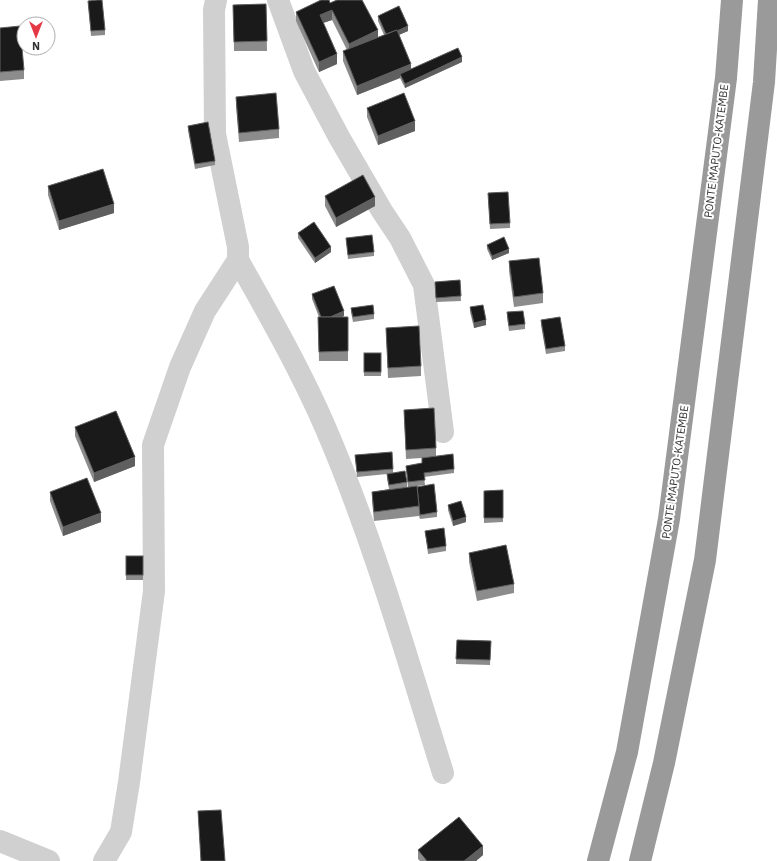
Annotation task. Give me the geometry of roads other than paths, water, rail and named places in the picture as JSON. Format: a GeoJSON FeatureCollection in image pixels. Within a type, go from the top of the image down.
{"type":"FeatureCollection","features":[{"type":"Feature","properties":{"kind":"highway","name":"PONTE MAPUTO-KATEMBE"},"geometry":{"type":"LineString","coordinates":[[598,861],[627,752],[669,519],[726,78],[732,0]]}},
{"type":"Feature","properties":{"kind":"highway"},"geometry":{"type":"LineString","coordinates":[[640,861],[664,763],[705,560],[764,82],[769,0]]}},
{"type":"Feature","properties":{"kind":"street"},"geometry":{"type":"LineString","coordinates":[[216,0],[214,10],[215,134],[238,247],[238,260],[288,351],[326,428],[369,538],[443,773]]}},
{"type":"Feature","properties":{"kind":"street"},"geometry":{"type":"LineString","coordinates":[[278,0],[304,71],[339,137],[382,211],[400,238],[424,285],[443,432]]}},
{"type":"Feature","properties":{"kind":"street"},"geometry":{"type":"LineString","coordinates":[[104,861],[121,832],[154,591],[153,445],[180,367],[205,311],[238,260]]}},
{"type":"Feature","properties":{"kind":"street"},"geometry":{"type":"LineString","coordinates":[[0,841],[48,861]]}}]}
